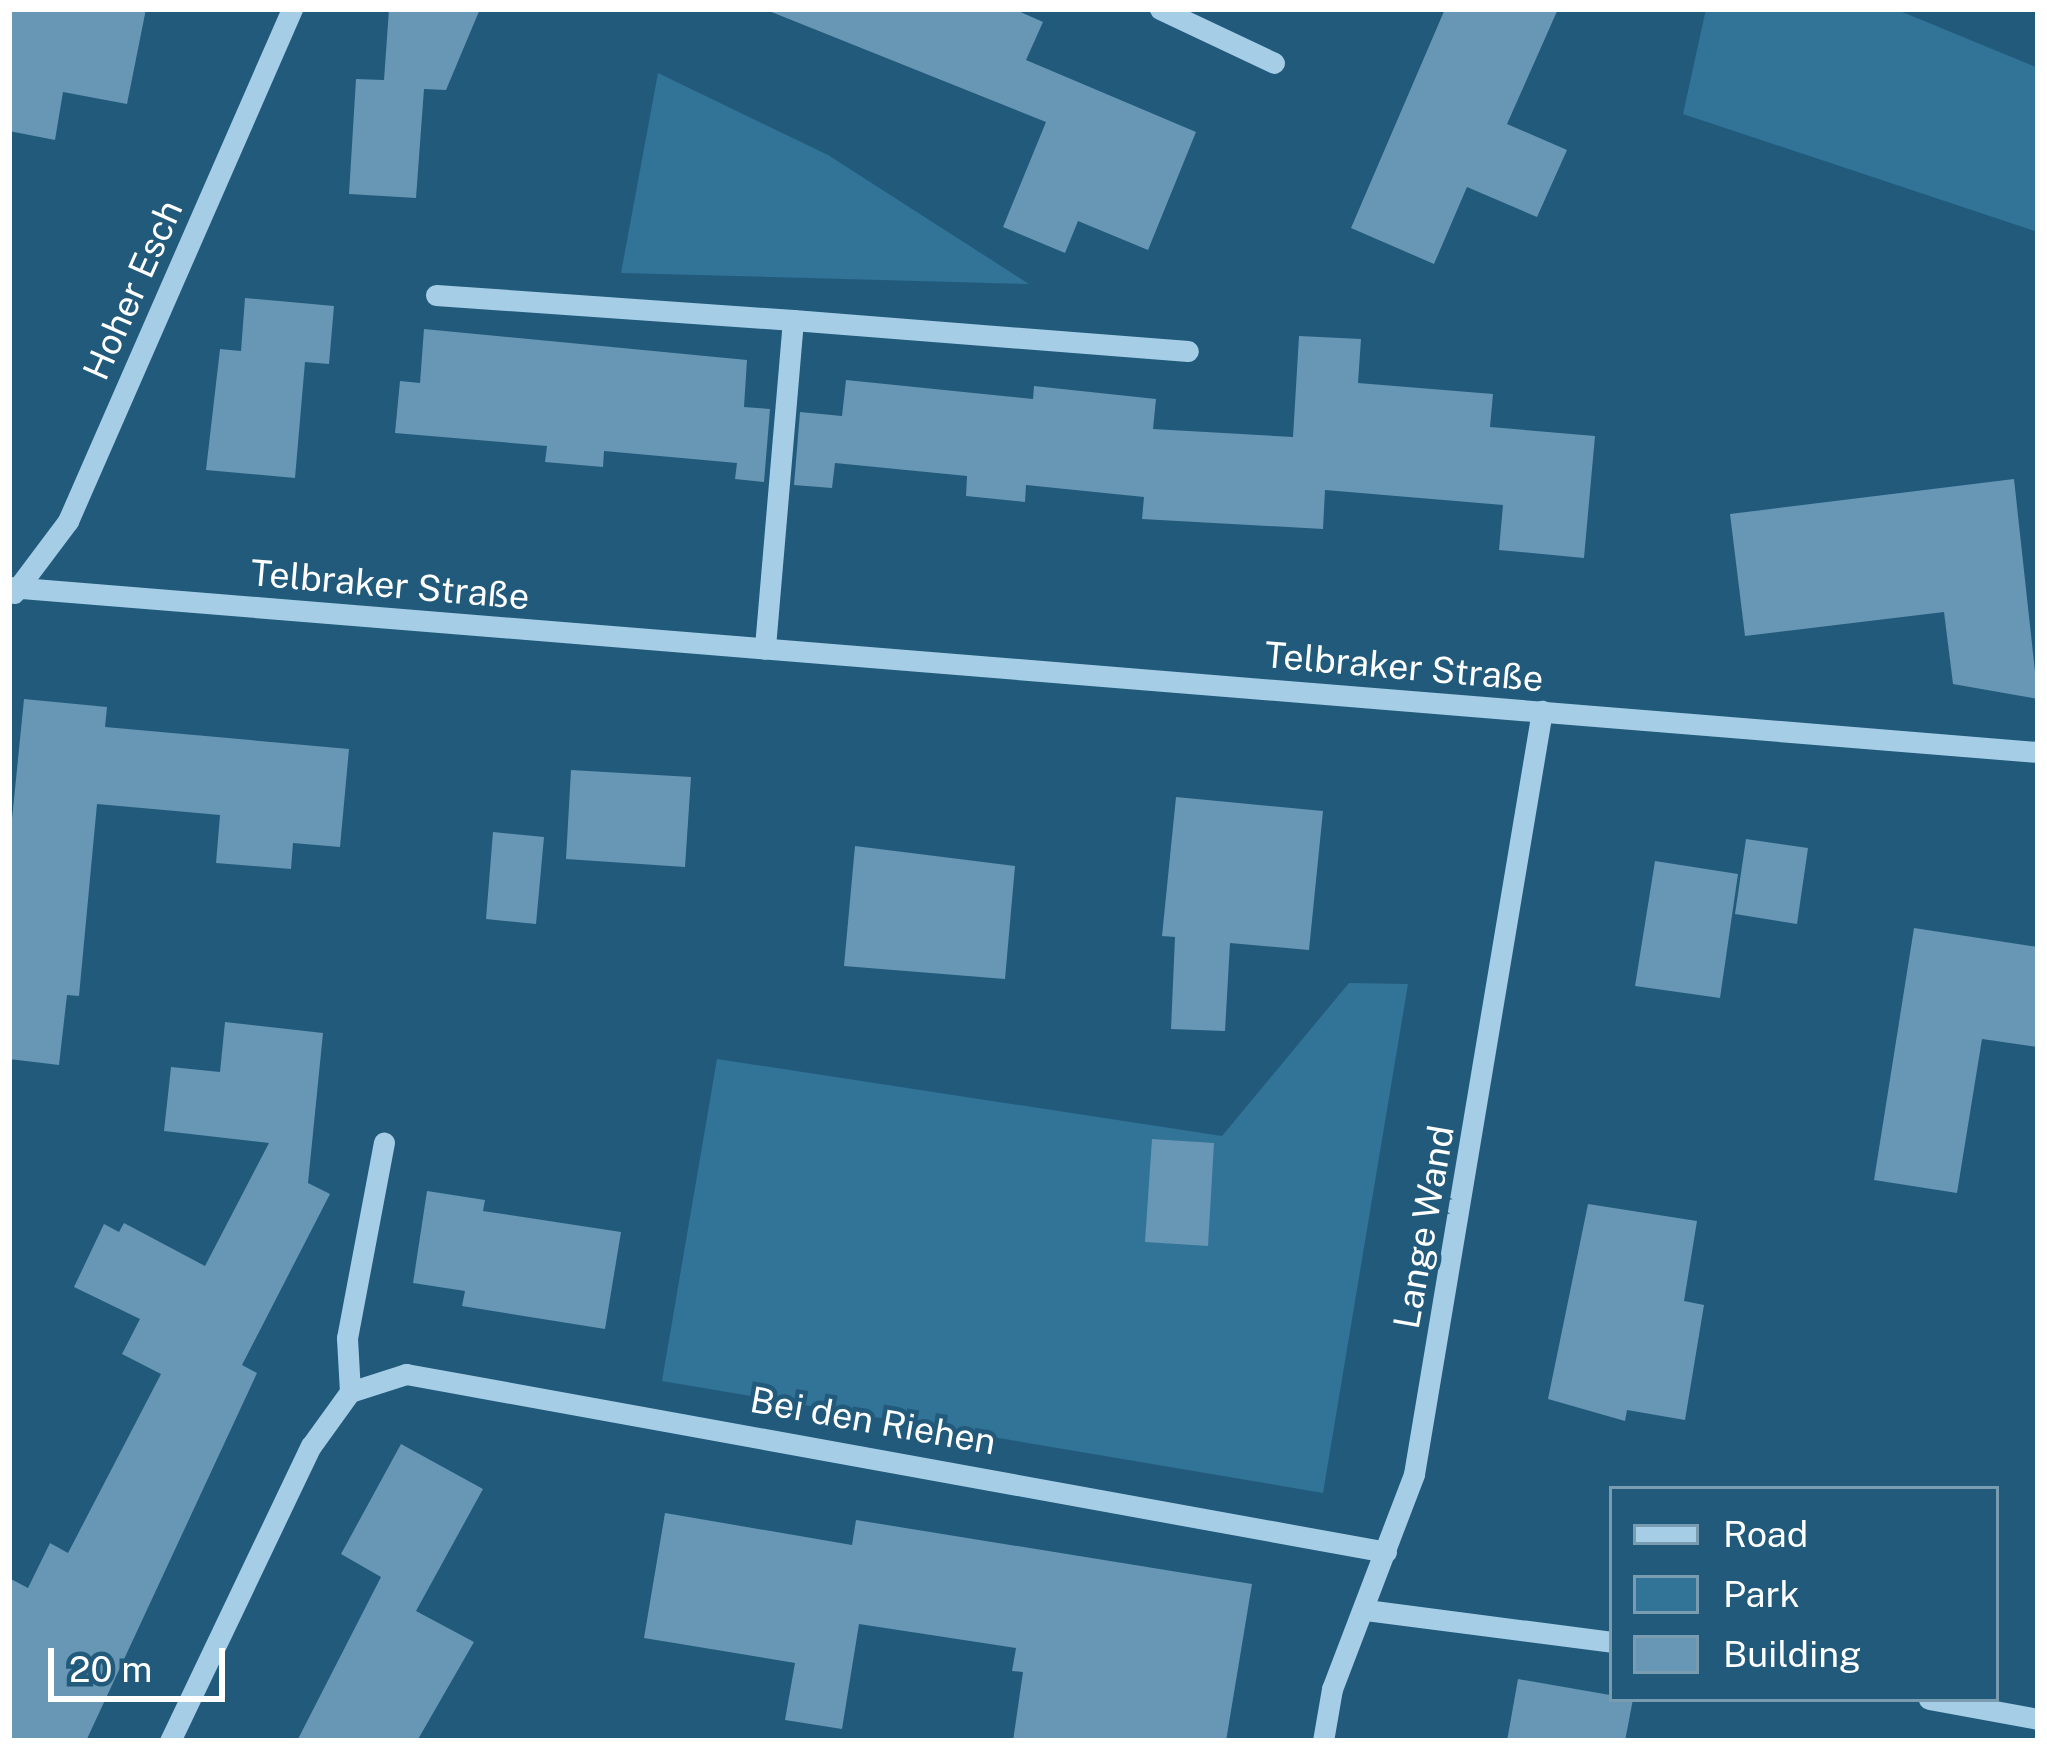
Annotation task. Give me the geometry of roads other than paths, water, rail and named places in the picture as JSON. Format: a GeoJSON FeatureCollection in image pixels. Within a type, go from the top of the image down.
{"type":"FeatureCollection","features":[{"type":"Feature","properties":{"kind":"street","name":"Hoher Esch"},"geometry":{"type":"LineString","coordinates":[[12,591],[68,521],[292,9]]}},
{"type":"Feature","properties":{"kind":"street"},"geometry":{"type":"LineString","coordinates":[[1160,9],[1274,63]]}},
{"type":"Feature","properties":{"kind":"street"},"geometry":{"type":"LineString","coordinates":[[436,296],[1188,351]]}},
{"type":"Feature","properties":{"kind":"street"},"geometry":{"type":"LineString","coordinates":[[765,649],[793,320]]}},
{"type":"Feature","properties":{"kind":"street","name":"Telbraker Straße"},"geometry":{"type":"LineString","coordinates":[[12,591],[2038,752]]}},
{"type":"Feature","properties":{"kind":"street","name":"Lange Wand"},"geometry":{"type":"LineString","coordinates":[[1322,1741],[1332,1689],[1366,1610],[1414,1474],[1542,711]]}},
{"type":"Feature","properties":{"kind":"street"},"geometry":{"type":"LineString","coordinates":[[170,1741],[311,1446],[350,1392],[347,1338],[385,1142]]}},
{"type":"Feature","properties":{"kind":"street","name":"Bei den Riehen"},"geometry":{"type":"LineString","coordinates":[[350,1392],[406,1373],[1386,1552]]}},
{"type":"Feature","properties":{"kind":"street"},"geometry":{"type":"LineString","coordinates":[[1366,1610],[1609,1642]]}},
{"type":"Feature","properties":{"kind":"street"},"geometry":{"type":"LineString","coordinates":[[1945,1702],[2038,1719]]}}]}
